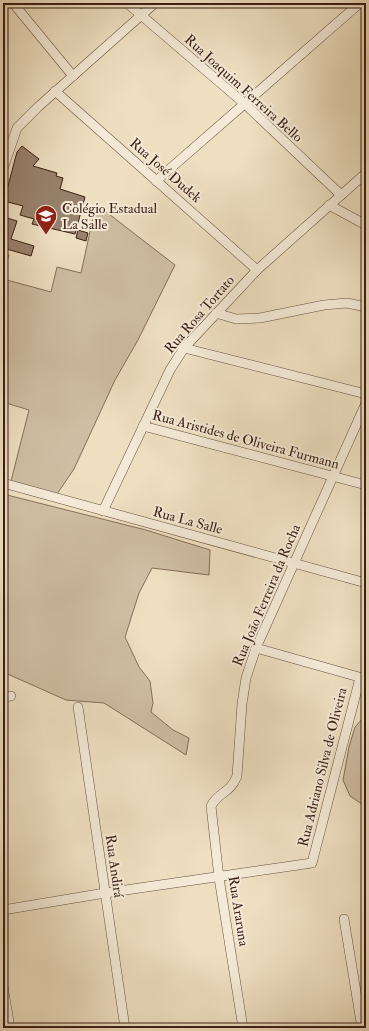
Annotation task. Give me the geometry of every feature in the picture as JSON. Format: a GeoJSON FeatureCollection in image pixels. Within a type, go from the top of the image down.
{"type":"FeatureCollection","features":[{"type":"Feature","properties":{"kind":"street"},"geometry":{"type":"LineString","coordinates":[[13,3],[73,76]]}},
{"type":"Feature","properties":{"kind":"street","name":"Rua Joaquim Ferreira Bello"},"geometry":{"type":"LineString","coordinates":[[127,3],[245,104],[341,195]]}},
{"type":"Feature","properties":{"kind":"street"},"geometry":{"type":"LineString","coordinates":[[3,169],[17,128],[155,3]]}},
{"type":"Feature","properties":{"kind":"street"},"geometry":{"type":"LineString","coordinates":[[156,181],[360,3]]}},
{"type":"Feature","properties":{"kind":"street","name":"Rua José Dudek"},"geometry":{"type":"LineString","coordinates":[[55,92],[257,270]]}},
{"type":"Feature","properties":{"kind":"street","name":"Rua Rosa Tortato"},"geometry":{"type":"LineString","coordinates":[[103,511],[170,370],[184,348],[257,270],[366,173]]}},
{"type":"Feature","properties":{"kind":"street"},"geometry":{"type":"LineString","coordinates":[[329,205],[366,225]]}},
{"type":"Feature","properties":{"kind":"street"},"geometry":{"type":"LineString","coordinates":[[216,313],[236,319],[260,318],[324,305],[347,303],[366,307]]}},
{"type":"Feature","properties":{"kind":"street"},"geometry":{"type":"LineString","coordinates":[[184,348],[366,394]]}},
{"type":"Feature","properties":{"kind":"street","name":"Rua João Ferreira da Rocha"},"geometry":{"type":"LineString","coordinates":[[215,798],[233,787],[237,776],[242,704],[246,678],[256,648],[366,404]]}},
{"type":"Feature","properties":{"kind":"street","name":"Rua Aristides de Oliveira Furmann"},"geometry":{"type":"LineString","coordinates":[[143,426],[366,485]]}},
{"type":"Feature","properties":{"kind":"street","name":"Rua La Salle"},"geometry":{"type":"LineString","coordinates":[[3,483],[366,583]]}},
{"type":"Feature","properties":{"kind":"street"},"geometry":{"type":"LineString","coordinates":[[256,648],[363,678]]}},
{"type":"Feature","properties":{"kind":"street","name":"Rua Adriano Silva de Oliveira"},"geometry":{"type":"LineString","coordinates":[[219,878],[312,864],[363,678]]}},
{"type":"Feature","properties":{"kind":"street","name":"Rua Andirá"},"geometry":{"type":"LineString","coordinates":[[78,707],[125,1028]]}},
{"type":"Feature","properties":{"kind":"street","name":"Rua Araruna"},"geometry":{"type":"LineString","coordinates":[[215,798],[211,806],[219,878],[243,1028]]}},
{"type":"Feature","properties":{"kind":"street"},"geometry":{"type":"LineString","coordinates":[[3,910],[105,893],[219,878]]}},
{"type":"Feature","properties":{"kind":"street"},"geometry":{"type":"LineString","coordinates":[[344,919],[362,1028]]}},
{"type":"Feature","properties":{"kind":"street"},"geometry":{"type":"LineString","coordinates":[[3,986],[10,1028]]}},
{"type":"Feature","properties":{"kind":"shaded area"},"geometry":{"type":"Polygon","coordinates":[[[96,204],[175,265],[138,340],[115,380],[74,469],[57,494],[11,481],[29,410],[3,402],[3,279],[51,292],[57,267],[81,273],[96,204]]]}},
{"type":"Feature","properties":{"kind":"shaded area"},"geometry":{"type":"Polygon","coordinates":[[[3,253],[9,255],[3,274],[3,253]]]}},
{"type":"Feature","properties":{"kind":"shaded area"},"geometry":{"type":"Polygon","coordinates":[[[3,494],[146,530],[210,550],[209,575],[152,568],[139,593],[125,637],[139,667],[150,681],[153,703],[151,712],[173,730],[189,738],[186,755],[104,703],[66,700],[3,672],[3,494]]]}},
{"type":"Feature","properties":{"kind":"shaded area"},"geometry":{"type":"Polygon","coordinates":[[[366,715],[366,807],[350,796],[343,780],[349,747],[355,727],[366,715]]]}},
{"type":"Feature","properties":{"kind":"building"},"geometry":{"type":"Polygon","coordinates":[[[22,146],[39,159],[33,166],[57,173],[56,176],[63,178],[60,189],[85,197],[75,234],[32,224],[34,219],[20,215],[23,206],[4,201],[17,152],[22,146]]]}},
{"type":"Feature","properties":{"kind":"building"},"geometry":{"type":"Polygon","coordinates":[[[7,218],[17,221],[11,239],[34,246],[31,256],[3,248],[3,230],[7,218]]]}},
{"type":"Feature","properties":{"kind":"building"},"geometry":{"type":"Polygon","coordinates":[[[78,230],[88,233],[86,241],[76,238],[78,230]]]}},
{"type":"Feature","properties":{"kind":"place","name":"Colégio Estadual La Salle"},"geometry":{"type":"Point","coordinates":[46,236]}}]}
